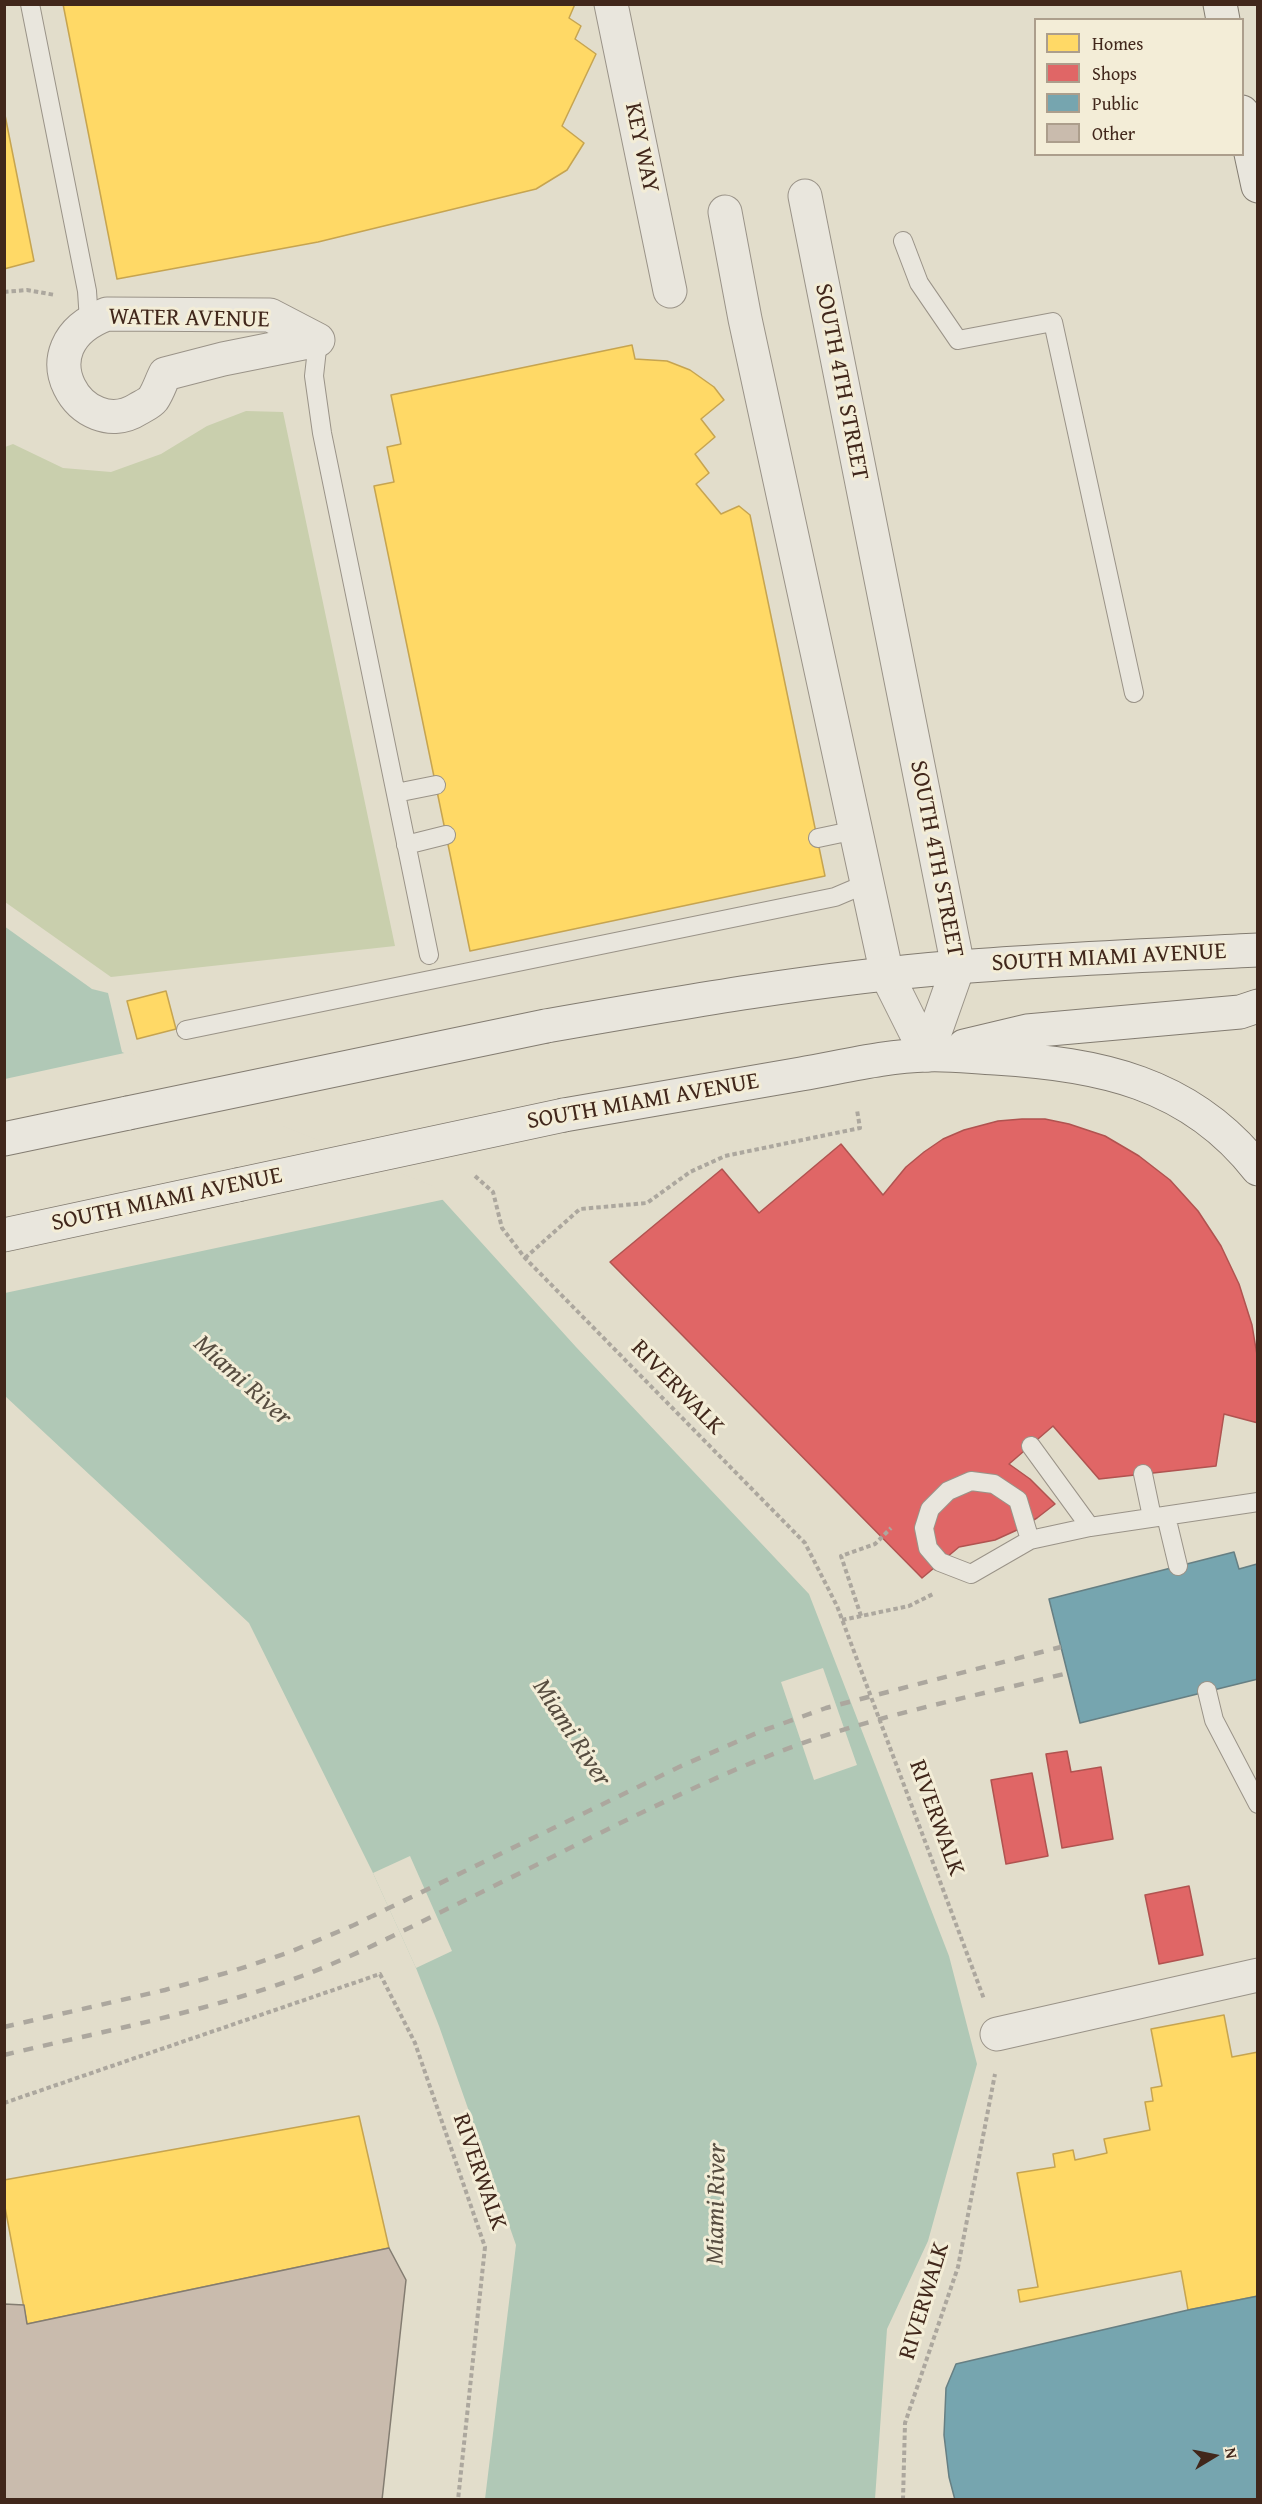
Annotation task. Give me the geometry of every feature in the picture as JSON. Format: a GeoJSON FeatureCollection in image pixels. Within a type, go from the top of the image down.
{"type":"FeatureCollection","features":[{"type":"Feature","properties":{"kind":"street","name":"KEY WAY"},"geometry":{"type":"LineString","coordinates":[[611,4],[670,291]]}},
{"type":"Feature","properties":{"kind":"street"},"geometry":{"type":"LineString","coordinates":[[1244,122],[1257,186]]}},
{"type":"Feature","properties":{"kind":"street","name":"SOUTH 4TH STREET"},"geometry":{"type":"LineString","coordinates":[[805,196],[958,967],[927,1054]]}},
{"type":"Feature","properties":{"kind":"street"},"geometry":{"type":"LineString","coordinates":[[725,212],[738,288],[887,975],[927,1054],[1027,1032],[1240,1012],[1257,1006]]}},
{"type":"Feature","properties":{"kind":"street","name":"WATER AVENUE"},"geometry":{"type":"LineString","coordinates":[[107,314],[270,315],[318,340],[223,359],[165,374],[153,400],[127,416],[94,413],[72,394],[63,369],[67,346],[89,321],[107,314]]}},
{"type":"Feature","properties":{"kind":"street","name":"SOUTH MIAMI AVENUE"},"geometry":{"type":"LineString","coordinates":[[4,1139],[546,1026],[700,999],[832,980],[958,967],[1257,950]]}},
{"type":"Feature","properties":{"kind":"street","name":"SOUTH MIAMI AVENUE"},"geometry":{"type":"LineString","coordinates":[[4,1235],[564,1115],[927,1054],[1047,1062],[1087,1068],[1156,1089],[1218,1127],[1246,1154],[1257,1169]]}},
{"type":"Feature","properties":{"kind":"street"},"geometry":{"type":"LineString","coordinates":[[997,2034],[1257,1975]]}},
{"type":"Feature","properties":{"kind":"lane"},"geometry":{"type":"LineString","coordinates":[[30,4],[87,291],[89,321]]}},
{"type":"Feature","properties":{"kind":"lane"},"geometry":{"type":"LineString","coordinates":[[903,241],[919,283],[958,340],[1053,322],[1134,693]]}},
{"type":"Feature","properties":{"kind":"lane"},"geometry":{"type":"LineString","coordinates":[[318,340],[314,376],[321,433],[429,955]]}},
{"type":"Feature","properties":{"kind":"lane"},"geometry":{"type":"LineString","coordinates":[[396,793],[436,785]]}},
{"type":"Feature","properties":{"kind":"lane"},"geometry":{"type":"LineString","coordinates":[[818,838],[856,831]]}},
{"type":"Feature","properties":{"kind":"lane"},"geometry":{"type":"LineString","coordinates":[[406,845],[446,835]]}},
{"type":"Feature","properties":{"kind":"lane"},"geometry":{"type":"LineString","coordinates":[[186,1030],[835,897],[868,883]]}},
{"type":"Feature","properties":{"kind":"lane"},"geometry":{"type":"LineString","coordinates":[[1031,1446],[1090,1527]]}},
{"type":"Feature","properties":{"kind":"lane"},"geometry":{"type":"LineString","coordinates":[[1143,1474],[1178,1566]]}},
{"type":"Feature","properties":{"kind":"lane"},"geometry":{"type":"LineString","coordinates":[[1030,1540],[1018,1500],[994,1484],[971,1481],[948,1491],[930,1509],[924,1528],[928,1548],[940,1562],[971,1574],[1030,1540],[1090,1527],[1257,1502]]}},
{"type":"Feature","properties":{"kind":"lane"},"geometry":{"type":"LineString","coordinates":[[1207,1691],[1214,1720],[1257,1804]]}},
{"type":"Feature","properties":{"kind":"path"},"geometry":{"type":"LineString","coordinates":[[4,292],[27,290],[62,296]]}},
{"type":"Feature","properties":{"kind":"path","name":"RIVERWALK"},"geometry":{"type":"LineString","coordinates":[[857,1110],[860,1128],[724,1156],[690,1172],[646,1203],[580,1209],[525,1258],[805,1543],[842,1620],[1001,2044],[958,2267],[905,2422],[903,2499]]}},
{"type":"Feature","properties":{"kind":"path"},"geometry":{"type":"LineString","coordinates":[[842,1620],[909,1606],[971,1574]]}},
{"type":"Feature","properties":{"kind":"path","name":"RIVERWALK"},"geometry":{"type":"LineString","coordinates":[[4,2103],[380,1974],[415,2043],[485,2247],[459,2499]]}},
{"type":"Feature","properties":{"kind":"shaded area"},"geometry":{"type":"Polygon","coordinates":[[[246,411],[283,412],[395,946],[111,977],[5,902],[5,447],[13,444],[63,468],[111,472],[161,454],[207,426],[246,411]]]}},
{"type":"Feature","properties":{"kind":"water","name":"Miami River"},"geometry":{"type":"Polygon","coordinates":[[[4,926],[92,989],[108,993],[122,1052],[282,1129],[432,1188],[576,1347],[809,1594],[949,1956],[977,2064],[928,2241],[887,2329],[875,2499],[485,2499],[516,2245],[439,2026],[416,1968],[373,1873],[249,1623],[5,1396],[4,926]]]}},
{"type":"Feature","properties":{"kind":"pier"},"geometry":{"type":"Polygon","coordinates":[[[129,1052],[283,1126],[433,1186],[446,1199],[5,1293],[5,1079],[129,1052]]]}},
{"type":"Feature","properties":{"kind":"pier"},"geometry":{"type":"Polygon","coordinates":[[[823,1668],[857,1765],[814,1780],[781,1682],[823,1668]]]}},
{"type":"Feature","properties":{"kind":"pier"},"geometry":{"type":"Polygon","coordinates":[[[410,1856],[452,1951],[416,1968],[373,1873],[410,1856]]]}},
{"type":"Feature","properties":{"kind":"building: Homes"},"geometry":{"type":"Polygon","coordinates":[[[63,4],[575,4],[569,18],[581,26],[575,39],[596,54],[562,126],[584,143],[567,170],[536,189],[318,242],[117,279],[63,4]]]}},
{"type":"Feature","properties":{"kind":"building: Homes"},"geometry":{"type":"Polygon","coordinates":[[[4,110],[34,261],[4,269],[4,110]]]}},
{"type":"Feature","properties":{"kind":"building: Homes"},"geometry":{"type":"Polygon","coordinates":[[[632,345],[635,359],[667,361],[690,370],[714,387],[724,400],[701,419],[715,437],[695,454],[709,473],[696,484],[721,514],[739,506],[750,515],[825,876],[470,951],[374,486],[394,482],[387,447],[401,444],[391,395],[632,345]]]}},
{"type":"Feature","properties":{"kind":"building: Homes"},"geometry":{"type":"Polygon","coordinates":[[[166,991],[176,1029],[137,1039],[127,1001],[166,991]]]}},
{"type":"Feature","properties":{"kind":"building: Homes"},"geometry":{"type":"Polygon","coordinates":[[[1224,2015],[1232,2057],[1258,2052],[1258,2296],[1188,2310],[1181,2271],[1020,2302],[1018,2290],[1038,2287],[1017,2173],[1055,2167],[1053,2154],[1073,2150],[1075,2160],[1107,2153],[1104,2139],[1150,2130],[1145,2102],[1153,2101],[1151,2088],[1162,2086],[1151,2029],[1224,2015]]]}},
{"type":"Feature","properties":{"kind":"building: Homes"},"geometry":{"type":"Polygon","coordinates":[[[359,2116],[389,2248],[27,2324],[4,2202],[4,2180],[359,2116]]]}},
{"type":"Feature","properties":{"kind":"building: Shops"},"geometry":{"type":"Polygon","coordinates":[[[1045,1119],[1105,1136],[1139,1156],[1170,1180],[1198,1211],[1221,1246],[1239,1284],[1252,1325],[1258,1361],[1258,1423],[1224,1414],[1216,1466],[1099,1479],[1053,1426],[1009,1464],[1030,1479],[1055,1504],[1017,1530],[995,1540],[959,1547],[922,1578],[610,1262],[722,1169],[759,1213],[841,1144],[883,1195],[906,1167],[943,1139],[964,1130],[998,1121],[1045,1119]]]}},
{"type":"Feature","properties":{"kind":"building: Shops"},"geometry":{"type":"Polygon","coordinates":[[[1067,1751],[1071,1772],[1101,1767],[1113,1839],[1062,1848],[1046,1754],[1067,1751]]]}},
{"type":"Feature","properties":{"kind":"building: Shops"},"geometry":{"type":"Polygon","coordinates":[[[1032,1773],[1048,1856],[1006,1864],[991,1780],[1032,1773]]]}},
{"type":"Feature","properties":{"kind":"building: Shops"},"geometry":{"type":"Polygon","coordinates":[[[1189,1886],[1203,1955],[1159,1964],[1145,1895],[1189,1886]]]}},
{"type":"Feature","properties":{"kind":"building: Public"},"geometry":{"type":"Polygon","coordinates":[[[1234,1552],[1239,1569],[1257,1564],[1258,1567],[1258,1679],[1080,1723],[1049,1599],[1234,1552]]]}},
{"type":"Feature","properties":{"kind":"building: Public"},"geometry":{"type":"Polygon","coordinates":[[[1258,2296],[1258,2500],[955,2500],[949,2477],[944,2435],[946,2388],[956,2364],[1258,2296]]]}},
{"type":"Feature","properties":{"kind":"building: Other"},"geometry":{"type":"Polygon","coordinates":[[[389,2248],[406,2280],[382,2500],[4,2500],[4,2304],[24,2305],[27,2324],[389,2248]]]}},
{"type":"Feature","properties":{"kind":"railway"},"geometry":{"type":"LineString","coordinates":[[4,2027],[165,1990],[290,1952],[354,1925],[679,1767],[759,1732],[826,1708],[1061,1647]]}},
{"type":"Feature","properties":{"kind":"railway"},"geometry":{"type":"LineString","coordinates":[[4,2055],[117,2029],[266,1989],[339,1961],[645,1811],[766,1757],[802,1743],[877,1720],[1068,1673]]}}]}
